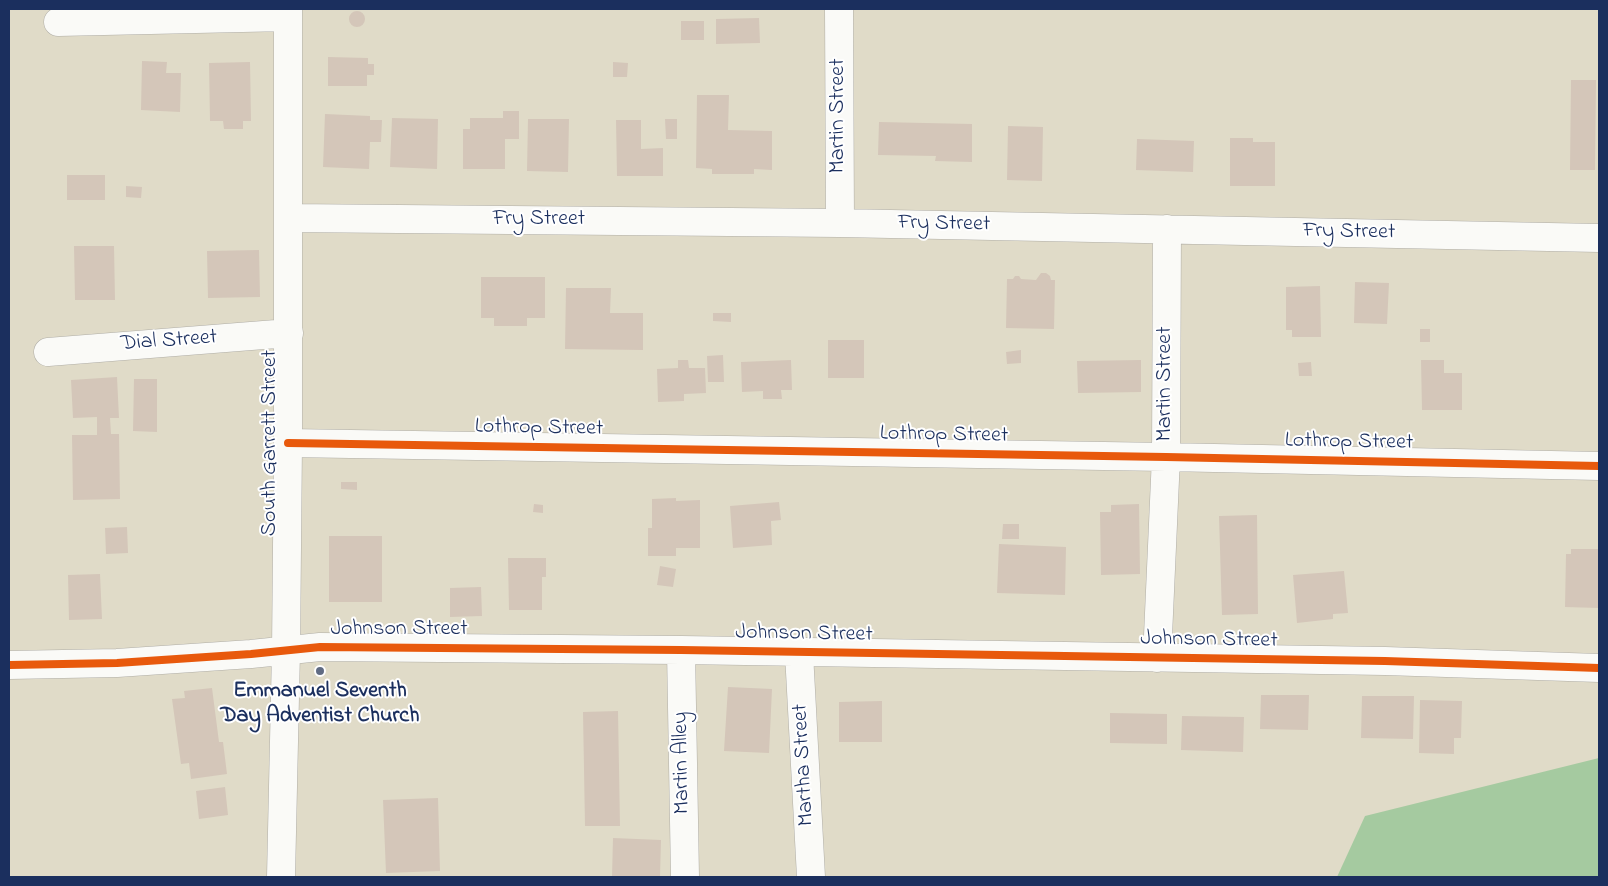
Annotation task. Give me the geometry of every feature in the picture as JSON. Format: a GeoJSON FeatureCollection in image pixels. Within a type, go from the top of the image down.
{"type":"FeatureCollection","features":[{"type":"Feature","properties":{"kind":"street","name":"Martin Street"},"geometry":{"type":"LineString","coordinates":[[839,9],[840,223]]}},
{"type":"Feature","properties":{"kind":"street"},"geometry":{"type":"LineString","coordinates":[[58,22],[288,13]]}},
{"type":"Feature","properties":{"kind":"street","name":"South Garrett Street"},"geometry":{"type":"LineString","coordinates":[[281,877],[286,651],[289,333],[288,13]]}},
{"type":"Feature","properties":{"kind":"street","name":"Fry Street"},"geometry":{"type":"LineString","coordinates":[[289,218],[840,223],[1599,238]]}},
{"type":"Feature","properties":{"kind":"street","name":"Martin Street"},"geometry":{"type":"LineString","coordinates":[[1156,658],[1166,457],[1167,229]]}},
{"type":"Feature","properties":{"kind":"street","name":"Dial Street"},"geometry":{"type":"LineString","coordinates":[[48,352],[289,333]]}},
{"type":"Feature","properties":{"kind":"street","name":"Lothrop Street"},"geometry":{"type":"LineString","coordinates":[[288,443],[1599,466]]}},
{"type":"Feature","properties":{"kind":"street","name":"Johnson Street"},"geometry":{"type":"LineString","coordinates":[[9,666],[118,663],[320,647],[681,650],[1385,661],[1599,668]]}},
{"type":"Feature","properties":{"kind":"street","name":"Martin Alley"},"geometry":{"type":"LineString","coordinates":[[681,650],[685,877]]}},
{"type":"Feature","properties":{"kind":"street","name":"Martha Street"},"geometry":{"type":"LineString","coordinates":[[799,653],[811,877]]}},
{"type":"Feature","properties":{"kind":"green space"},"geometry":{"type":"Polygon","coordinates":[[[1599,758],[1599,877],[1337,877],[1365,816],[1599,758]]]}},
{"type":"Feature","properties":{"kind":"building"},"geometry":{"type":"Polygon","coordinates":[[[357,11],[363,13],[365,19],[363,25],[357,27],[351,25],[349,19],[351,13],[357,11]]]}},
{"type":"Feature","properties":{"kind":"building"},"geometry":{"type":"Polygon","coordinates":[[[759,18],[760,43],[716,44],[716,19],[759,18]]]}},
{"type":"Feature","properties":{"kind":"building"},"geometry":{"type":"Polygon","coordinates":[[[681,21],[704,21],[704,40],[681,40],[681,21]]]}},
{"type":"Feature","properties":{"kind":"building"},"geometry":{"type":"Polygon","coordinates":[[[328,57],[368,58],[368,64],[374,64],[374,75],[367,75],[367,86],[328,86],[328,57]]]}},
{"type":"Feature","properties":{"kind":"building"},"geometry":{"type":"Polygon","coordinates":[[[142,61],[167,62],[166,73],[181,73],[180,112],[141,110],[142,61]]]}},
{"type":"Feature","properties":{"kind":"building"},"geometry":{"type":"Polygon","coordinates":[[[250,62],[251,121],[243,121],[243,129],[224,129],[223,121],[210,121],[209,63],[250,62]]]}},
{"type":"Feature","properties":{"kind":"building"},"geometry":{"type":"Polygon","coordinates":[[[613,62],[628,63],[627,77],[613,77],[613,62]]]}},
{"type":"Feature","properties":{"kind":"building"},"geometry":{"type":"Polygon","coordinates":[[[1571,80],[1596,80],[1595,170],[1570,170],[1571,80]]]}},
{"type":"Feature","properties":{"kind":"building"},"geometry":{"type":"Polygon","coordinates":[[[697,95],[729,95],[728,130],[772,131],[772,170],[754,169],[754,174],[712,174],[712,169],[696,168],[697,95]]]}},
{"type":"Feature","properties":{"kind":"building"},"geometry":{"type":"Polygon","coordinates":[[[503,111],[519,111],[519,139],[505,139],[505,169],[463,169],[463,129],[470,129],[470,118],[503,118],[503,111]]]}},
{"type":"Feature","properties":{"kind":"building"},"geometry":{"type":"Polygon","coordinates":[[[325,114],[370,116],[370,120],[382,120],[381,142],[370,142],[369,169],[323,167],[325,114]]]}},
{"type":"Feature","properties":{"kind":"building"},"geometry":{"type":"Polygon","coordinates":[[[392,118],[438,119],[437,169],[390,167],[392,118]]]}},
{"type":"Feature","properties":{"kind":"building"},"geometry":{"type":"Polygon","coordinates":[[[528,119],[569,119],[568,172],[527,171],[528,119]]]}},
{"type":"Feature","properties":{"kind":"building"},"geometry":{"type":"Polygon","coordinates":[[[665,119],[677,119],[677,139],[666,139],[665,119]]]}},
{"type":"Feature","properties":{"kind":"building"},"geometry":{"type":"Polygon","coordinates":[[[616,120],[641,120],[641,149],[663,148],[663,176],[617,176],[616,120]]]}},
{"type":"Feature","properties":{"kind":"building"},"geometry":{"type":"Polygon","coordinates":[[[879,122],[972,124],[972,162],[935,161],[936,156],[878,155],[879,122]]]}},
{"type":"Feature","properties":{"kind":"building"},"geometry":{"type":"Polygon","coordinates":[[[1008,126],[1043,127],[1042,181],[1007,180],[1008,126]]]}},
{"type":"Feature","properties":{"kind":"building"},"geometry":{"type":"Polygon","coordinates":[[[1230,138],[1253,138],[1253,142],[1275,142],[1275,186],[1230,186],[1230,138]]]}},
{"type":"Feature","properties":{"kind":"building"},"geometry":{"type":"Polygon","coordinates":[[[1137,139],[1194,141],[1193,172],[1136,170],[1137,139]]]}},
{"type":"Feature","properties":{"kind":"building"},"geometry":{"type":"Polygon","coordinates":[[[67,175],[105,175],[105,200],[67,200],[67,175]]]}},
{"type":"Feature","properties":{"kind":"building"},"geometry":{"type":"Polygon","coordinates":[[[126,186],[142,187],[141,198],[126,197],[126,186]]]}},
{"type":"Feature","properties":{"kind":"building"},"geometry":{"type":"Polygon","coordinates":[[[74,246],[114,246],[115,300],[75,300],[74,246]]]}},
{"type":"Feature","properties":{"kind":"building"},"geometry":{"type":"Polygon","coordinates":[[[259,250],[260,297],[208,298],[207,251],[259,250]]]}},
{"type":"Feature","properties":{"kind":"building"},"geometry":{"type":"Polygon","coordinates":[[[1041,273],[1046,273],[1050,276],[1051,280],[1055,280],[1054,329],[1006,328],[1007,279],[1019,276],[1021,279],[1036,280],[1041,273]]]}},
{"type":"Feature","properties":{"kind":"building"},"geometry":{"type":"Polygon","coordinates":[[[481,277],[545,277],[545,318],[527,318],[527,326],[494,326],[494,318],[481,318],[481,277]]]}},
{"type":"Feature","properties":{"kind":"building"},"geometry":{"type":"Polygon","coordinates":[[[1355,282],[1389,283],[1387,324],[1354,323],[1355,282]]]}},
{"type":"Feature","properties":{"kind":"building"},"geometry":{"type":"Polygon","coordinates":[[[1320,286],[1321,337],[1292,337],[1292,330],[1286,330],[1286,287],[1320,286]]]}},
{"type":"Feature","properties":{"kind":"building"},"geometry":{"type":"Polygon","coordinates":[[[566,288],[611,288],[610,313],[643,313],[643,350],[565,349],[566,288]]]}},
{"type":"Feature","properties":{"kind":"building"},"geometry":{"type":"Polygon","coordinates":[[[713,313],[731,313],[731,322],[713,321],[713,313]]]}},
{"type":"Feature","properties":{"kind":"building"},"geometry":{"type":"Polygon","coordinates":[[[1420,329],[1430,329],[1430,342],[1420,342],[1420,329]]]}},
{"type":"Feature","properties":{"kind":"building"},"geometry":{"type":"Polygon","coordinates":[[[828,340],[864,340],[864,378],[828,378],[828,340]]]}},
{"type":"Feature","properties":{"kind":"building"},"geometry":{"type":"Polygon","coordinates":[[[1021,350],[1021,363],[1007,364],[1006,352],[1021,350]]]}},
{"type":"Feature","properties":{"kind":"building"},"geometry":{"type":"Polygon","coordinates":[[[723,355],[724,382],[708,382],[707,356],[723,355]]]}},
{"type":"Feature","properties":{"kind":"building"},"geometry":{"type":"Polygon","coordinates":[[[678,360],[688,360],[689,368],[705,368],[706,393],[684,394],[684,401],[658,402],[657,369],[678,368],[678,360]]]}},
{"type":"Feature","properties":{"kind":"building"},"geometry":{"type":"Polygon","coordinates":[[[791,360],[792,390],[781,390],[782,399],[763,399],[763,391],[742,392],[741,362],[791,360]]]}},
{"type":"Feature","properties":{"kind":"building"},"geometry":{"type":"Polygon","coordinates":[[[1141,360],[1141,392],[1078,393],[1077,361],[1141,360]]]}},
{"type":"Feature","properties":{"kind":"building"},"geometry":{"type":"Polygon","coordinates":[[[1421,360],[1444,360],[1444,373],[1462,373],[1462,410],[1422,410],[1421,360]]]}},
{"type":"Feature","properties":{"kind":"building"},"geometry":{"type":"Polygon","coordinates":[[[1311,362],[1312,376],[1299,376],[1298,363],[1311,362]]]}},
{"type":"Feature","properties":{"kind":"building"},"geometry":{"type":"Polygon","coordinates":[[[117,377],[119,418],[110,418],[111,434],[119,434],[120,499],[73,500],[72,435],[97,435],[97,417],[73,418],[71,380],[117,377]]]}},
{"type":"Feature","properties":{"kind":"building"},"geometry":{"type":"Polygon","coordinates":[[[134,379],[157,379],[157,432],[133,431],[134,379]]]}},
{"type":"Feature","properties":{"kind":"building"},"geometry":{"type":"Polygon","coordinates":[[[341,482],[357,482],[357,490],[341,489],[341,482]]]}},
{"type":"Feature","properties":{"kind":"building"},"geometry":{"type":"Polygon","coordinates":[[[676,498],[676,501],[700,500],[700,548],[676,548],[676,556],[648,556],[648,528],[652,528],[652,499],[676,498]]]}},
{"type":"Feature","properties":{"kind":"building"},"geometry":{"type":"Polygon","coordinates":[[[779,502],[781,520],[771,521],[772,545],[733,548],[730,506],[779,502]]]}},
{"type":"Feature","properties":{"kind":"building"},"geometry":{"type":"Polygon","coordinates":[[[534,504],[543,505],[543,513],[533,512],[534,504]]]}},
{"type":"Feature","properties":{"kind":"building"},"geometry":{"type":"Polygon","coordinates":[[[1139,504],[1140,574],[1101,575],[1100,512],[1111,512],[1111,505],[1139,504]]]}},
{"type":"Feature","properties":{"kind":"building"},"geometry":{"type":"Polygon","coordinates":[[[1257,515],[1258,614],[1222,615],[1219,516],[1257,515]]]}},
{"type":"Feature","properties":{"kind":"building"},"geometry":{"type":"Polygon","coordinates":[[[1003,524],[1019,524],[1019,539],[1002,539],[1003,524]]]}},
{"type":"Feature","properties":{"kind":"building"},"geometry":{"type":"Polygon","coordinates":[[[127,527],[128,553],[106,554],[105,528],[127,527]]]}},
{"type":"Feature","properties":{"kind":"building"},"geometry":{"type":"Polygon","coordinates":[[[329,536],[382,536],[382,602],[329,602],[329,536]]]}},
{"type":"Feature","properties":{"kind":"building"},"geometry":{"type":"Polygon","coordinates":[[[999,544],[1066,547],[1065,595],[997,593],[999,544]]]}},
{"type":"Feature","properties":{"kind":"building"},"geometry":{"type":"Polygon","coordinates":[[[1571,549],[1599,549],[1599,608],[1565,607],[1566,554],[1571,554],[1571,549]]]}},
{"type":"Feature","properties":{"kind":"building"},"geometry":{"type":"Polygon","coordinates":[[[508,558],[546,558],[546,577],[542,577],[542,610],[509,610],[508,558]]]}},
{"type":"Feature","properties":{"kind":"building"},"geometry":{"type":"Polygon","coordinates":[[[660,566],[676,569],[673,587],[657,585],[660,566]]]}},
{"type":"Feature","properties":{"kind":"building"},"geometry":{"type":"Polygon","coordinates":[[[1344,571],[1348,613],[1333,614],[1333,619],[1297,623],[1293,575],[1344,571]]]}},
{"type":"Feature","properties":{"kind":"building"},"geometry":{"type":"Polygon","coordinates":[[[100,574],[102,619],[69,620],[68,575],[100,574]]]}},
{"type":"Feature","properties":{"kind":"building"},"geometry":{"type":"Polygon","coordinates":[[[481,587],[482,616],[450,617],[450,588],[481,587]]]}},
{"type":"Feature","properties":{"kind":"building"},"geometry":{"type":"Polygon","coordinates":[[[728,687],[772,689],[769,753],[724,751],[728,687]]]}},
{"type":"Feature","properties":{"kind":"building"},"geometry":{"type":"Polygon","coordinates":[[[212,688],[219,742],[223,742],[227,774],[191,779],[189,763],[181,764],[172,699],[185,698],[184,691],[212,688]]]}},
{"type":"Feature","properties":{"kind":"building"},"geometry":{"type":"Polygon","coordinates":[[[1261,695],[1309,695],[1308,730],[1260,729],[1261,695]]]}},
{"type":"Feature","properties":{"kind":"building"},"geometry":{"type":"Polygon","coordinates":[[[1362,696],[1414,696],[1413,739],[1361,738],[1362,696]]]}},
{"type":"Feature","properties":{"kind":"building"},"geometry":{"type":"Polygon","coordinates":[[[1420,700],[1462,701],[1461,738],[1454,738],[1454,754],[1419,753],[1420,700]]]}},
{"type":"Feature","properties":{"kind":"building"},"geometry":{"type":"Polygon","coordinates":[[[882,701],[882,742],[839,742],[839,702],[882,701]]]}},
{"type":"Feature","properties":{"kind":"building"},"geometry":{"type":"Polygon","coordinates":[[[618,711],[620,826],[585,826],[583,712],[618,711]]]}},
{"type":"Feature","properties":{"kind":"building"},"geometry":{"type":"Polygon","coordinates":[[[1110,713],[1167,714],[1167,744],[1110,743],[1110,713]]]}},
{"type":"Feature","properties":{"kind":"building"},"geometry":{"type":"Polygon","coordinates":[[[1182,716],[1244,717],[1243,752],[1181,750],[1182,716]]]}},
{"type":"Feature","properties":{"kind":"building"},"geometry":{"type":"Polygon","coordinates":[[[225,787],[228,815],[199,819],[196,791],[225,787]]]}},
{"type":"Feature","properties":{"kind":"building"},"geometry":{"type":"Polygon","coordinates":[[[438,798],[440,871],[386,873],[383,800],[438,798]]]}},
{"type":"Feature","properties":{"kind":"building"},"geometry":{"type":"Polygon","coordinates":[[[613,838],[661,840],[660,877],[612,877],[613,838]]]}},
{"type":"Feature","properties":{"kind":"cycle path"},"geometry":{"type":"LineString","coordinates":[[288,443],[1599,466]]}},
{"type":"Feature","properties":{"kind":"cycle path"},"geometry":{"type":"LineString","coordinates":[[9,665],[117,663],[251,654],[320,647],[681,650],[1385,661],[1599,668]]}},
{"type":"Feature","properties":{"kind":"place","name":"Emmanuel Seventh Day Adventist Church"},"geometry":{"type":"Point","coordinates":[320,671]}}]}
